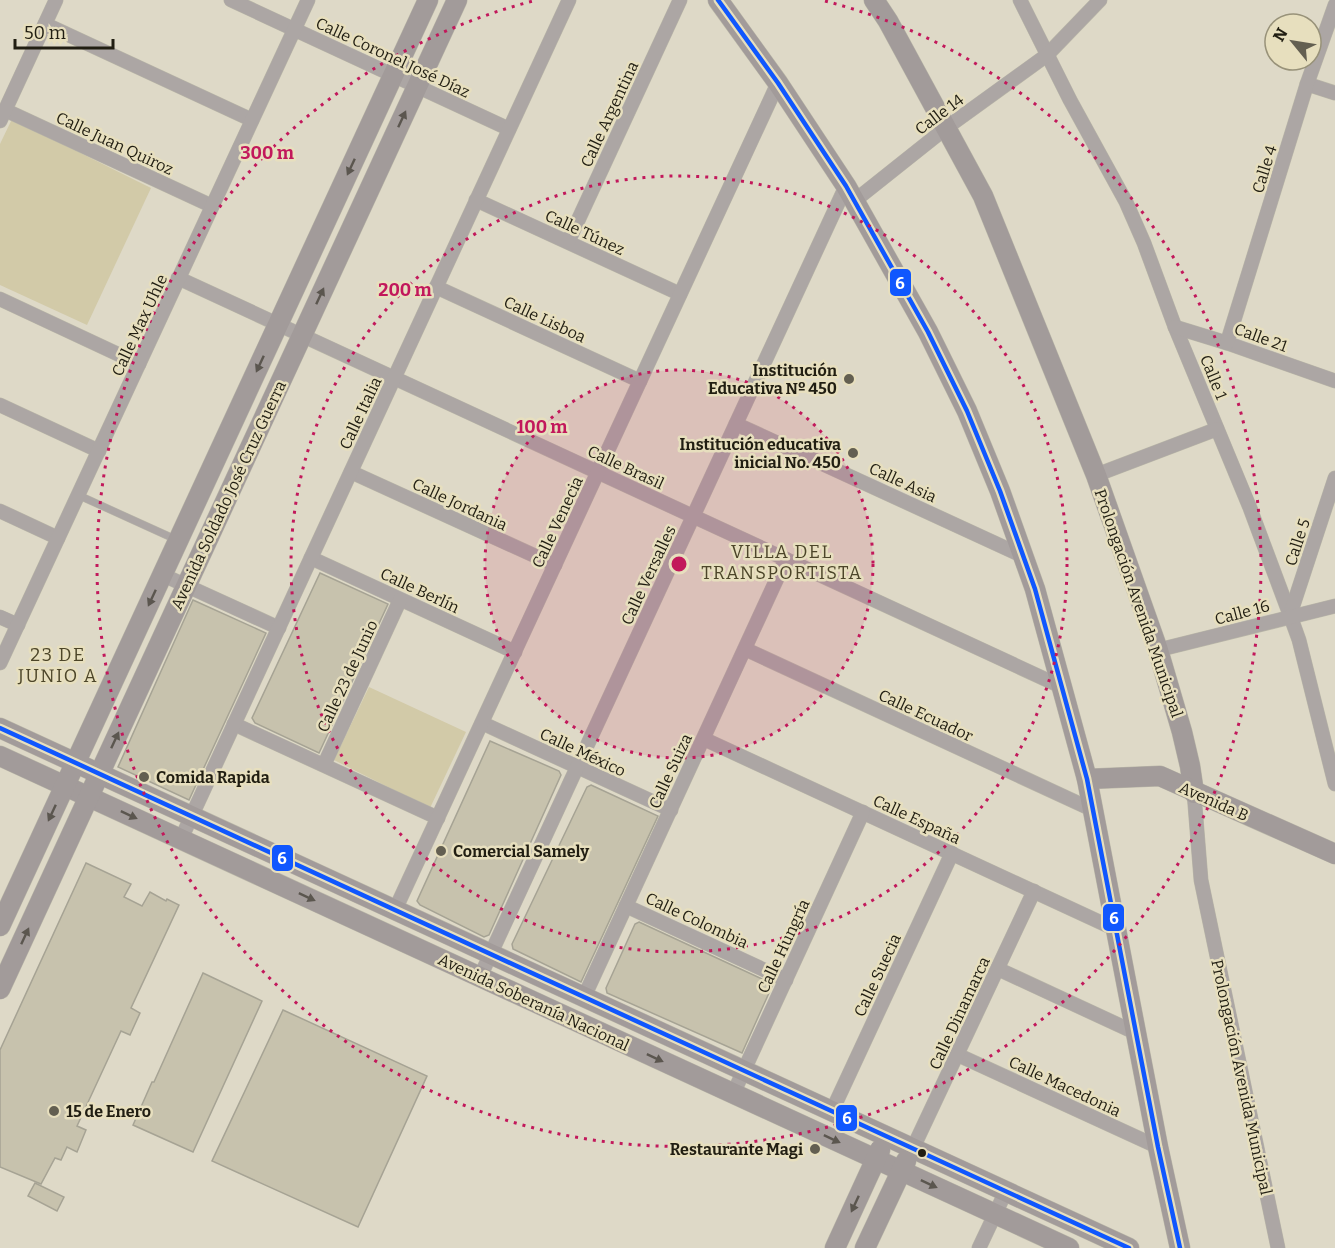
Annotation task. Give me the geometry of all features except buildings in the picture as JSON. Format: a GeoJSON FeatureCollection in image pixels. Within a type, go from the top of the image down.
{"type":"FeatureCollection","features":[{"type":"Feature","properties":{"kind":"street"},"geometry":{"type":"LineString","coordinates":[[2,116],[56,0]]}},
{"type":"Feature","properties":{"kind":"street","name":"Calle Coronel José Díaz"},"geometry":{"type":"LineString","coordinates":[[231,0],[509,129]]}},
{"type":"Feature","properties":{"kind":"street","name":"Calle Max Uhle"},"geometry":{"type":"LineString","coordinates":[[0,663],[308,0]]}},
{"type":"Feature","properties":{"kind":"street","name":"Avenida Soldado José Cruz Guerra"},"geometry":{"type":"LineString","coordinates":[[0,926],[428,0]]}},
{"type":"Feature","properties":{"kind":"street","name":"Avenida Soldado José Cruz Guerra"},"geometry":{"type":"LineString","coordinates":[[0,989],[457,0]]}},
{"type":"Feature","properties":{"kind":"street","name":"Calle Italia"},"geometry":{"type":"LineString","coordinates":[[181,839],[569,0]]}},
{"type":"Feature","properties":{"kind":"street","name":"Calle Argentina"},"geometry":{"type":"LineString","coordinates":[[568,242],[680,0]]}},
{"type":"Feature","properties":{"kind":"street"},"geometry":{"type":"LineString","coordinates":[[718,0],[778,83],[850,194],[928,332],[967,411],[1000,490],[1046,626],[1060,686],[1087,778],[1158,1147],[1180,1248]]}},
{"type":"Feature","properties":{"kind":"street","name":"Prolongación Avenida Municipal"},"geometry":{"type":"LineString","coordinates":[[873,0],[888,21],[983,196],[1095,475],[1158,650],[1190,766],[1201,880],[1278,1248]]}},
{"type":"Feature","properties":{"kind":"street","name":"Calle 1"},"geometry":{"type":"LineString","coordinates":[[1020,0],[1070,100],[1126,202],[1144,243],[1299,640],[1335,784]]}},
{"type":"Feature","properties":{"kind":"street","name":"Calle 14"},"geometry":{"type":"LineString","coordinates":[[850,194],[1047,55],[1100,0]]}},
{"type":"Feature","properties":{"kind":"street","name":"Calle 4"},"geometry":{"type":"LineString","coordinates":[[1227,343],[1307,84],[1335,5]]}},
{"type":"Feature","properties":{"kind":"street"},"geometry":{"type":"LineString","coordinates":[[45,24],[252,120]]}},
{"type":"Feature","properties":{"kind":"street","name":"Calle Venecia"},"geometry":{"type":"LineString","coordinates":[[395,910],[778,83]]}},
{"type":"Feature","properties":{"kind":"street"},"geometry":{"type":"LineString","coordinates":[[1307,84],[1335,93]]}},
{"type":"Feature","properties":{"kind":"street","name":"Calle Juan Quiroz"},"geometry":{"type":"LineString","coordinates":[[2,116],[212,206]]}},
{"type":"Feature","properties":{"kind":"street","name":"Calle Versalles"},"geometry":{"type":"LineString","coordinates":[[480,977],[736,424],[850,194]]}},
{"type":"Feature","properties":{"kind":"street","name":"Calle Túnez"},"geometry":{"type":"LineString","coordinates":[[476,200],[680,294]]}},
{"type":"Feature","properties":{"kind":"street","name":"Calle Brasil"},"geometry":{"type":"LineString","coordinates":[[178,278],[1060,686]]}},
{"type":"Feature","properties":{"kind":"street","name":"Calle Lisboa"},"geometry":{"type":"LineString","coordinates":[[436,287],[640,381]]}},
{"type":"Feature","properties":{"kind":"street"},"geometry":{"type":"LineString","coordinates":[[0,299],[139,364]]}},
{"type":"Feature","properties":{"kind":"street","name":"Calle 21"},"geometry":{"type":"LineString","coordinates":[[1175,327],[1335,381]]}},
{"type":"Feature","properties":{"kind":"street"},"geometry":{"type":"LineString","coordinates":[[0,405],[99,451]]}},
{"type":"Feature","properties":{"kind":"street","name":"Calle Asia"},"geometry":{"type":"LineString","coordinates":[[736,424],[1023,556]]}},
{"type":"Feature","properties":{"kind":"street"},"geometry":{"type":"LineString","coordinates":[[1095,475],[1217,429]]}},
{"type":"Feature","properties":{"kind":"street","name":"Calle Jordania"},"geometry":{"type":"LineString","coordinates":[[351,472],[555,566]]}},
{"type":"Feature","properties":{"kind":"street","name":"Calle 5"},"geometry":{"type":"LineString","coordinates":[[1290,615],[1335,478]]}},
{"type":"Feature","properties":{"kind":"street"},"geometry":{"type":"LineString","coordinates":[[0,511],[58,538]]}},
{"type":"Feature","properties":{"kind":"street","name":"Calle Berlín"},"geometry":{"type":"LineString","coordinates":[[311,558],[514,652]]}},
{"type":"Feature","properties":{"kind":"street","name":"Calle Suiza"},"geometry":{"type":"LineString","coordinates":[[584,997],[786,560]]}},
{"type":"Feature","properties":{"kind":"street"},"geometry":{"type":"LineString","coordinates":[[163,575],[279,628]]}},
{"type":"Feature","properties":{"kind":"street","name":"Calle 23 de Junio"},"geometry":{"type":"LineString","coordinates":[[324,765],[400,600]]}},
{"type":"Feature","properties":{"kind":"street","name":"Calle 16"},"geometry":{"type":"LineString","coordinates":[[1158,650],[1290,615],[1335,606]]}},
{"type":"Feature","properties":{"kind":"street"},"geometry":{"type":"LineString","coordinates":[[0,617],[18,625]]}},
{"type":"Feature","properties":{"kind":"street","name":"Calle Ecuador"},"geometry":{"type":"LineString","coordinates":[[745,650],[1093,810]]}},
{"type":"Feature","properties":{"kind":"street","name":"Calle México"},"geometry":{"type":"LineString","coordinates":[[482,723],[671,810]]}},
{"type":"Feature","properties":{"kind":"street"},"geometry":{"type":"LineString","coordinates":[[234,724],[438,818]]}},
{"type":"Feature","properties":{"kind":"street","name":"Avenida Soberanía Nacional"},"geometry":{"type":"LineString","coordinates":[[0,728],[1129,1248]]}},
{"type":"Feature","properties":{"kind":"street","name":"Calle España"},"geometry":{"type":"LineString","coordinates":[[704,739],[1117,930]]}},
{"type":"Feature","properties":{"kind":"street","name":"Avenida Soberanía Nacional"},"geometry":{"type":"LineString","coordinates":[[0,756],[1069,1248]]}},
{"type":"Feature","properties":{"kind":"street","name":"Avenida B"},"geometry":{"type":"LineString","coordinates":[[1087,778],[1160,776],[1335,854]]}},
{"type":"Feature","properties":{"kind":"street","name":"Calle Hungría"},"geometry":{"type":"LineString","coordinates":[[733,1094],[863,812]]}},
{"type":"Feature","properties":{"kind":"street","name":"Calle Suecia"},"geometry":{"type":"LineString","coordinates":[[832,1111],[951,853]]}},
{"type":"Feature","properties":{"kind":"street","name":"Calle Dinamarca"},"geometry":{"type":"LineString","coordinates":[[913,1148],[1034,891]]}},
{"type":"Feature","properties":{"kind":"street","name":"Calle Colombia"},"geometry":{"type":"LineString","coordinates":[[626,906],[786,980]]}},
{"type":"Feature","properties":{"kind":"street"},"geometry":{"type":"LineString","coordinates":[[998,969],[1136,1033]]}},
{"type":"Feature","properties":{"kind":"street","name":"Calle Macedonia"},"geometry":{"type":"LineString","coordinates":[[958,1055],[1158,1147]]}},
{"type":"Feature","properties":{"kind":"street"},"geometry":{"type":"LineString","coordinates":[[835,1248],[886,1136]]}},
{"type":"Feature","properties":{"kind":"street"},"geometry":{"type":"LineString","coordinates":[[865,1248],[913,1148]]}},
{"type":"Feature","properties":{"kind":"street"},"geometry":{"type":"LineString","coordinates":[[980,1248],[1006,1191]]}},
{"type":"Feature","properties":{"kind":"lane"},"geometry":{"type":"LineString","coordinates":[[78,495],[178,540]]}},
{"type":"Feature","properties":{"kind":"shaded area"},"geometry":{"type":"Polygon","coordinates":[[[12,119],[151,188],[87,325],[0,285],[0,144],[12,119]]]}},
{"type":"Feature","properties":{"kind":"shaded area"},"geometry":{"type":"Polygon","coordinates":[[[369,687],[466,732],[430,808],[334,760],[369,687]]]}},
{"type":"Feature","properties":{"kind":"transit line","name":"6"},"geometry":{"type":"LineString","coordinates":[[718,0],[778,83],[846,186],[928,332],[967,411],[1000,491],[1035,589],[1087,779],[1158,1147],[1180,1248]]}},
{"type":"Feature","properties":{"kind":"transit line","name":"6"},"geometry":{"type":"LineString","coordinates":[[0,728],[1129,1248]]}},
{"type":"Feature","properties":{"kind":"place","name":"Institución Educativa Nº 450"},"geometry":{"type":"Point","coordinates":[849,379]}},
{"type":"Feature","properties":{"kind":"place","name":"Institución educativa inicial No. 450"},"geometry":{"type":"Point","coordinates":[853,453]}},
{"type":"Feature","properties":{"kind":"place","name":"Comida Rapida"},"geometry":{"type":"Point","coordinates":[144,777]}},
{"type":"Feature","properties":{"kind":"place","name":"Comercial Samely"},"geometry":{"type":"Point","coordinates":[441,851]}},
{"type":"Feature","properties":{"kind":"place","name":"15 de Enero"},"geometry":{"type":"Point","coordinates":[54,1111]}},
{"type":"Feature","properties":{"kind":"place","name":"Restaurante Magi"},"geometry":{"type":"Point","coordinates":[815,1149]}},
{"type":"Feature","properties":{"kind":"district","name":"VILLA DEL TRANSPORTISTA"},"geometry":{"type":"Point","coordinates":[782,562]}},
{"type":"Feature","properties":{"kind":"district","name":"23 DE JUNIO A"},"geometry":{"type":"Point","coordinates":[58,665]}}]}
